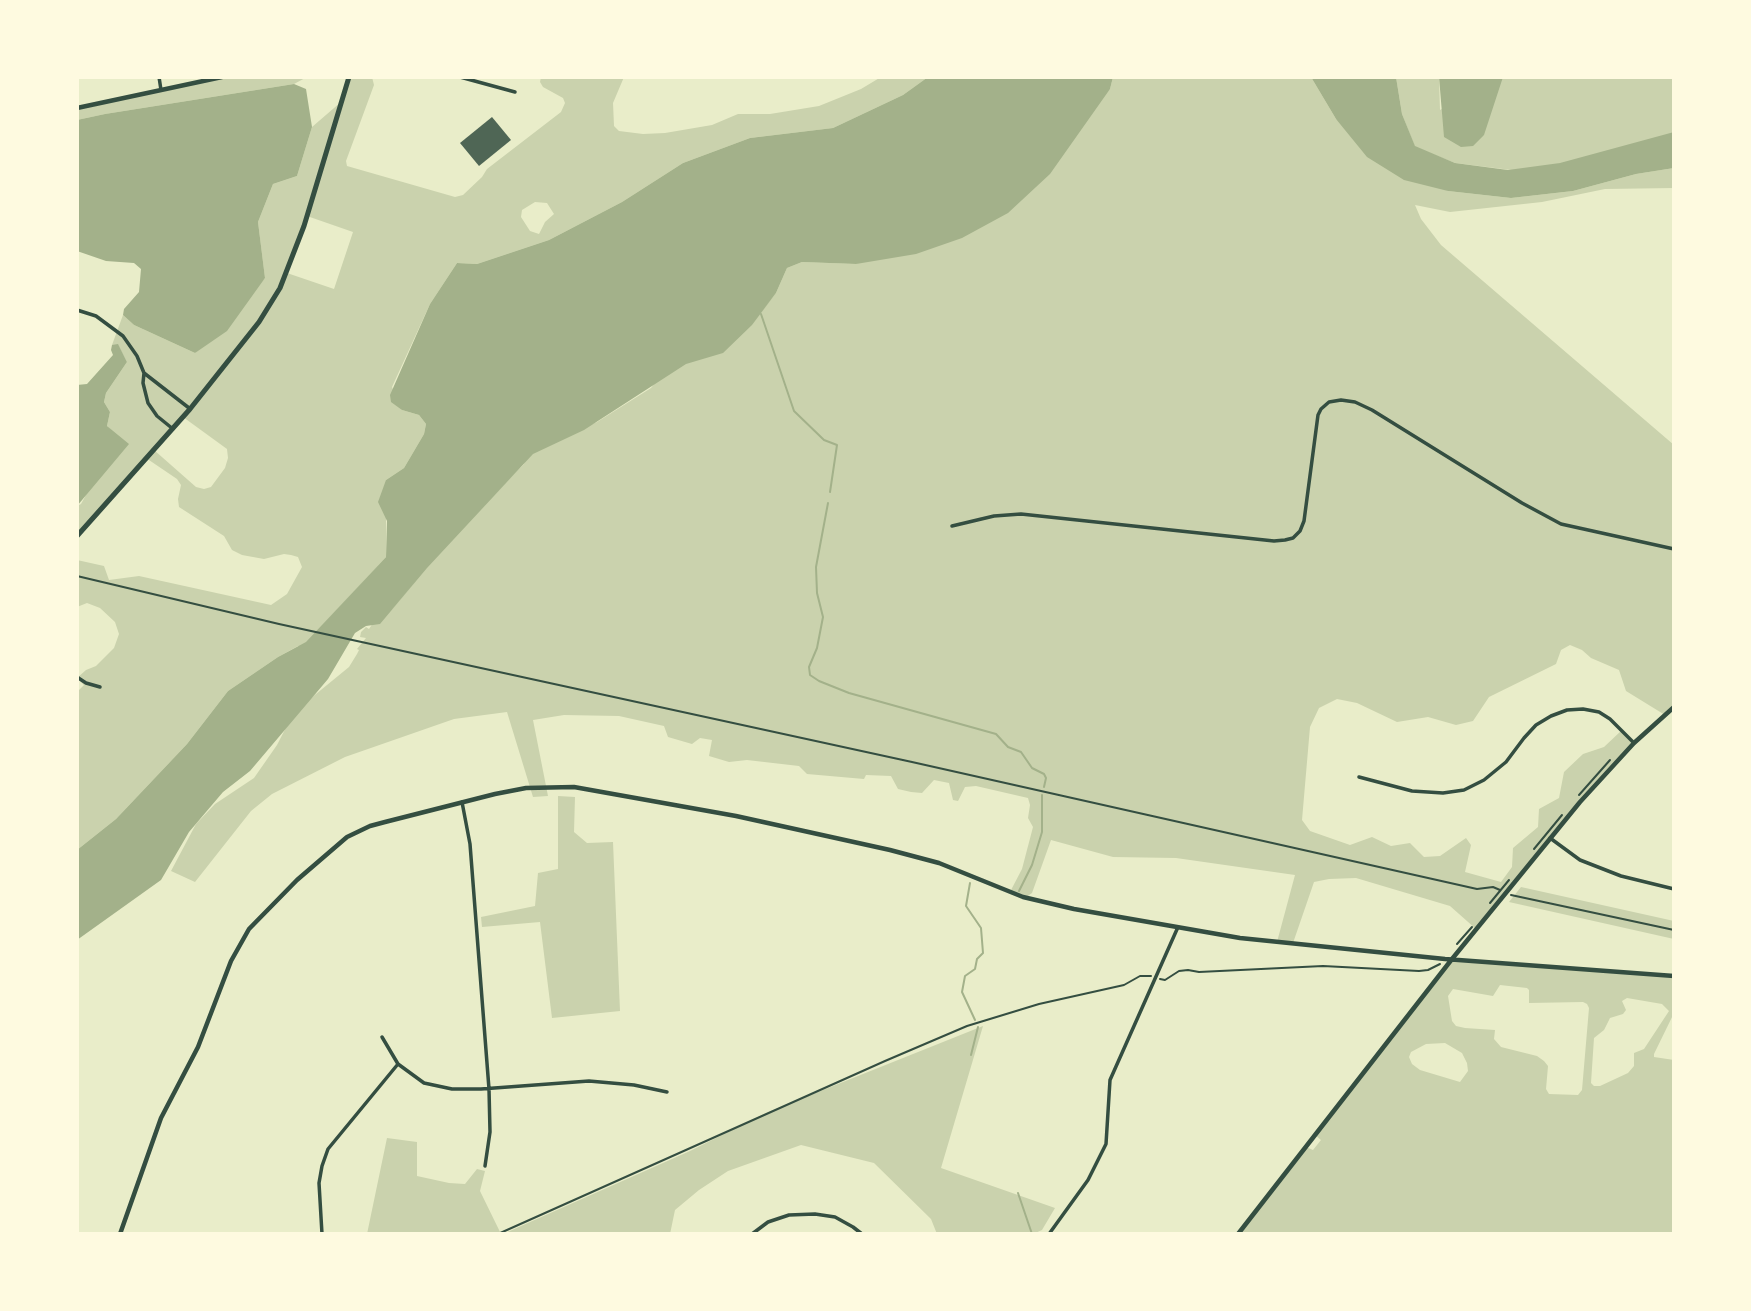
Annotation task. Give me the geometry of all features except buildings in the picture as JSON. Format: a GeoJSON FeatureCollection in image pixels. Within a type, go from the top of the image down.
{"type":"FeatureCollection","features":[{"type":"Feature","properties":{"kind":"main road"},"geometry":{"type":"LineString","coordinates":[[77,537],[190,409],[259,322],[280,288],[304,226],[349,77]]}},
{"type":"Feature","properties":{"kind":"street"},"geometry":{"type":"LineString","coordinates":[[159,77],[161,90]]}},
{"type":"Feature","properties":{"kind":"street"},"geometry":{"type":"LineString","coordinates":[[77,108],[222,77]]}},
{"type":"Feature","properties":{"kind":"street"},"geometry":{"type":"LineString","coordinates":[[460,77],[514,92]]}},
{"type":"Feature","properties":{"kind":"street"},"geometry":{"type":"LineString","coordinates":[[77,310],[96,316],[123,336],[137,356],[144,373],[143,383],[148,402],[157,416],[173,429]]}},
{"type":"Feature","properties":{"kind":"street"},"geometry":{"type":"LineString","coordinates":[[144,373],[190,409]]}},
{"type":"Feature","properties":{"kind":"street"},"geometry":{"type":"LineString","coordinates":[[952,526],[993,516],[1021,514],[1223,536],[1285,540],[1293,538],[1304,522],[1318,415],[1329,402],[1349,400],[1372,410],[1522,503],[1561,524],[1674,550]]}},
{"type":"Feature","properties":{"kind":"street"},"geometry":{"type":"LineString","coordinates":[[77,677],[100,687]]}},
{"type":"Feature","properties":{"kind":"street"},"geometry":{"type":"LineString","coordinates":[[1238,1234],[1550,838],[1634,743],[1674,707]]}},
{"type":"Feature","properties":{"kind":"street"},"geometry":{"type":"LineString","coordinates":[[1359,777],[1412,791],[1443,793],[1464,790],[1485,780],[1506,762],[1536,725],[1567,710],[1599,712],[1611,719],[1634,743]]}},
{"type":"Feature","properties":{"kind":"street"},"geometry":{"type":"LineString","coordinates":[[120,1234],[161,1118],[198,1047],[231,961],[249,929],[297,880],[347,837],[370,826],[526,788],[575,787],[736,816],[939,863],[1025,898],[1240,938],[1452,959],[1674,976]]}},
{"type":"Feature","properties":{"kind":"street"},"geometry":{"type":"LineString","coordinates":[[463,802],[470,844],[489,1089],[490,1132],[485,1166]]}},
{"type":"Feature","properties":{"kind":"street"},"geometry":{"type":"LineString","coordinates":[[1550,838],[1580,860],[1621,876],[1674,889]]}},
{"type":"Feature","properties":{"kind":"street"},"geometry":{"type":"LineString","coordinates":[[1049,1234],[1088,1180],[1106,1144],[1110,1080],[1178,927]]}},
{"type":"Feature","properties":{"kind":"street"},"geometry":{"type":"LineString","coordinates":[[382,1037],[398,1064],[424,1083],[452,1089],[489,1089],[589,1081],[634,1085],[667,1092]]}},
{"type":"Feature","properties":{"kind":"street"},"geometry":{"type":"LineString","coordinates":[[322,1234],[319,1183],[321,1166],[328,1149],[398,1064]]}},
{"type":"Feature","properties":{"kind":"street"},"geometry":{"type":"LineString","coordinates":[[752,1234],[768,1222],[789,1215],[815,1214],[835,1217],[862,1234]]}},
{"type":"Feature","properties":{"kind":"path"},"geometry":{"type":"LineString","coordinates":[[77,576],[283,625],[1466,884],[1477,889],[1496,887],[1514,897],[1530,898],[1674,930]]}},
{"type":"Feature","properties":{"kind":"path"},"geometry":{"type":"LineString","coordinates":[[498,1234],[885,1060],[967,1026],[1039,1004],[1124,985],[1140,976],[1165,980],[1180,971],[1188,970],[1199,972],[1324,966],[1419,971],[1438,965]]}},
{"type":"Feature","properties":{"kind":"shaded area"},"geometry":{"type":"Polygon","coordinates":[[[222,77],[307,77],[294,84],[77,120],[77,108],[222,77]]]}},
{"type":"Feature","properties":{"kind":"shaded area"},"geometry":{"type":"Polygon","coordinates":[[[349,77],[372,77],[374,85],[346,161],[347,166],[455,197],[463,195],[487,169],[561,112],[565,103],[563,98],[543,87],[541,77],[624,77],[613,103],[614,126],[619,131],[643,134],[712,125],[738,114],[770,114],[819,106],[861,89],[881,77],[928,77],[903,95],[833,128],[750,138],[683,163],[622,202],[549,240],[477,264],[457,263],[430,304],[392,387],[402,410],[419,415],[426,424],[424,434],[404,468],[386,480],[386,557],[322,626],[314,649],[298,646],[228,691],[187,744],[116,819],[77,850],[77,692],[84,685],[77,678],[96,666],[114,648],[119,634],[115,622],[100,608],[87,603],[77,607],[77,560],[104,566],[109,580],[139,576],[271,605],[287,594],[302,567],[298,557],[291,555],[264,559],[242,555],[232,550],[224,536],[179,507],[181,485],[177,479],[146,458],[77,536],[77,506],[81,504],[118,437],[107,426],[110,412],[104,402],[106,393],[127,362],[118,345],[112,345],[123,315],[134,325],[195,353],[265,278],[258,222],[273,184],[297,176],[312,127],[341,102],[349,77]],[[535,202],[522,210],[521,217],[530,231],[539,234],[545,222],[554,214],[547,203],[535,202]],[[307,216],[287,273],[334,289],[353,232],[307,216]],[[183,417],[154,450],[196,487],[204,489],[211,487],[225,468],[228,458],[227,449],[183,417]]]}},
{"type":"Feature","properties":{"kind":"shaded area"},"geometry":{"type":"Polygon","coordinates":[[[928,77],[1113,77],[1110,89],[1050,174],[1008,213],[962,238],[916,254],[856,264],[802,262],[787,268],[776,293],[752,325],[723,353],[686,364],[584,430],[533,454],[427,568],[380,624],[366,626],[355,633],[328,679],[250,771],[223,792],[189,832],[161,880],[77,940],[77,850],[116,819],[187,744],[228,691],[278,657],[306,642],[386,557],[387,521],[378,502],[386,480],[404,468],[424,434],[426,424],[419,415],[402,410],[391,402],[390,395],[430,304],[457,263],[477,264],[549,240],[622,202],[683,163],[750,138],[833,128],[903,95],[928,77]]]}},
{"type":"Feature","properties":{"kind":"shaded area"},"geometry":{"type":"Polygon","coordinates":[[[1113,77],[1311,77],[1336,119],[1448,191],[1511,198],[1573,191],[1636,174],[1674,168],[1674,188],[1605,189],[1542,202],[1450,212],[1415,205],[1421,219],[1441,245],[1674,445],[1674,707],[1665,715],[1626,691],[1619,670],[1570,645],[1561,650],[1556,664],[1489,697],[1473,721],[1456,725],[1428,717],[1397,722],[1357,703],[1337,699],[1319,708],[1310,727],[1302,820],[1310,831],[1350,845],[1372,837],[1391,846],[1410,843],[1424,857],[1440,856],[1466,838],[1471,845],[1465,872],[1501,882],[1512,867],[1513,848],[1538,827],[1539,809],[1559,798],[1564,772],[1583,754],[1604,747],[1622,730],[1634,743],[1476,929],[1450,906],[1356,878],[1329,879],[1314,882],[1293,943],[1277,942],[1295,875],[1176,858],[1113,857],[1051,840],[1032,893],[1025,898],[1010,892],[1022,869],[1033,827],[1028,818],[1028,798],[976,786],[965,787],[958,801],[953,800],[949,783],[934,780],[922,793],[898,789],[891,776],[866,775],[864,779],[807,774],[799,766],[747,760],[729,762],[709,756],[712,740],[700,738],[692,744],[668,737],[664,726],[619,716],[564,715],[533,720],[548,796],[533,797],[507,712],[454,719],[345,757],[272,794],[251,811],[195,882],[171,871],[196,824],[215,804],[254,778],[277,745],[294,712],[349,667],[359,650],[357,649],[366,638],[360,637],[361,632],[366,627],[369,629],[375,620],[393,608],[413,584],[417,574],[524,464],[528,451],[597,422],[651,388],[659,378],[756,318],[776,293],[787,268],[802,262],[856,264],[1110,89],[1113,77]]]}},
{"type":"Feature","properties":{"kind":"shaded area"},"geometry":{"type":"Polygon","coordinates":[[[1311,77],[1396,77],[1402,114],[1415,146],[1455,163],[1508,170],[1560,163],[1674,132],[1674,168],[1636,174],[1573,191],[1511,198],[1448,191],[1404,180],[1367,157],[1336,119],[1311,77]]]}},
{"type":"Feature","properties":{"kind":"shaded area"},"geometry":{"type":"Polygon","coordinates":[[[1396,77],[1439,77],[1440,110],[1497,77],[1674,77],[1674,137],[1646,148],[1519,171],[1455,163],[1415,147],[1402,114],[1396,77]]]}},
{"type":"Feature","properties":{"kind":"shaded area"},"geometry":{"type":"Polygon","coordinates":[[[1439,77],[1503,77],[1484,135],[1473,146],[1461,147],[1444,137],[1439,77]]]}},
{"type":"Feature","properties":{"kind":"shaded area"},"geometry":{"type":"Polygon","coordinates":[[[294,84],[306,89],[312,127],[297,176],[273,184],[258,222],[265,278],[227,331],[195,353],[134,325],[123,315],[124,309],[139,292],[141,269],[134,263],[106,261],[77,251],[77,120],[294,84]]]}},
{"type":"Feature","properties":{"kind":"shaded area"},"geometry":{"type":"Polygon","coordinates":[[[118,344],[127,362],[106,393],[104,402],[110,412],[107,426],[129,444],[77,506],[77,385],[87,384],[113,355],[112,345],[118,344]]]}},
{"type":"Feature","properties":{"kind":"shaded area"},"geometry":{"type":"Polygon","coordinates":[[[558,796],[575,797],[574,832],[587,843],[613,842],[620,1011],[552,1018],[540,922],[482,927],[481,917],[535,906],[538,873],[558,869],[558,796]]]}},
{"type":"Feature","properties":{"kind":"shaded area"},"geometry":{"type":"Polygon","coordinates":[[[1521,887],[1674,921],[1674,939],[1509,902],[1521,887]]]}},
{"type":"Feature","properties":{"kind":"shaded area"},"geometry":{"type":"Polygon","coordinates":[[[1452,959],[1674,976],[1674,1013],[1654,1057],[1674,1060],[1674,1234],[1238,1234],[1306,1147],[1313,1150],[1321,1140],[1315,1135],[1452,959]],[[1500,985],[1493,996],[1453,989],[1448,996],[1452,1021],[1456,1026],[1465,1028],[1495,1030],[1494,1039],[1501,1047],[1537,1056],[1544,1061],[1548,1066],[1546,1089],[1549,1094],[1578,1095],[1582,1090],[1589,1008],[1587,1004],[1529,1003],[1527,988],[1500,985]],[[1627,998],[1622,1001],[1626,1010],[1623,1014],[1610,1018],[1604,1030],[1594,1038],[1591,1083],[1594,1086],[1600,1086],[1628,1073],[1634,1066],[1634,1053],[1644,1049],[1669,1011],[1662,1004],[1627,998]],[[1445,1043],[1426,1044],[1411,1052],[1409,1057],[1412,1064],[1420,1070],[1460,1082],[1468,1071],[1462,1053],[1445,1043]]]}},
{"type":"Feature","properties":{"kind":"shaded area"},"geometry":{"type":"Polygon","coordinates":[[[983,1026],[941,1168],[1055,1208],[1042,1230],[1033,1234],[937,1234],[931,1219],[874,1163],[801,1145],[728,1171],[699,1190],[675,1210],[670,1234],[503,1234],[690,1151],[768,1112],[983,1026]]]}},
{"type":"Feature","properties":{"kind":"shaded area"},"geometry":{"type":"Polygon","coordinates":[[[387,1138],[417,1142],[417,1176],[465,1184],[477,1169],[485,1171],[480,1191],[501,1234],[367,1234],[387,1138]]]}},
{"type":"Feature","properties":{"kind":"waterway"},"geometry":{"type":"LineString","coordinates":[[761,314],[794,411],[824,440],[837,445],[830,492]]}},
{"type":"Feature","properties":{"kind":"waterway"},"geometry":{"type":"LineString","coordinates":[[828,503],[816,567],[817,593],[823,617],[817,648],[809,667],[810,675],[849,693],[996,734],[1008,747],[1021,752],[1032,768],[1044,774],[1044,787]]}},
{"type":"Feature","properties":{"kind":"waterway"},"geometry":{"type":"LineString","coordinates":[[1019,891],[1032,865],[1042,832],[1042,795]]}},
{"type":"Feature","properties":{"kind":"waterway"},"geometry":{"type":"LineString","coordinates":[[970,883],[966,906],[981,928],[983,953],[977,959],[975,969],[965,976],[962,992],[975,1020]]}},
{"type":"Feature","properties":{"kind":"waterway"},"geometry":{"type":"LineString","coordinates":[[971,1055],[978,1027]]}},
{"type":"Feature","properties":{"kind":"waterway"},"geometry":{"type":"LineString","coordinates":[[1018,1193],[1032,1234]]}}]}
